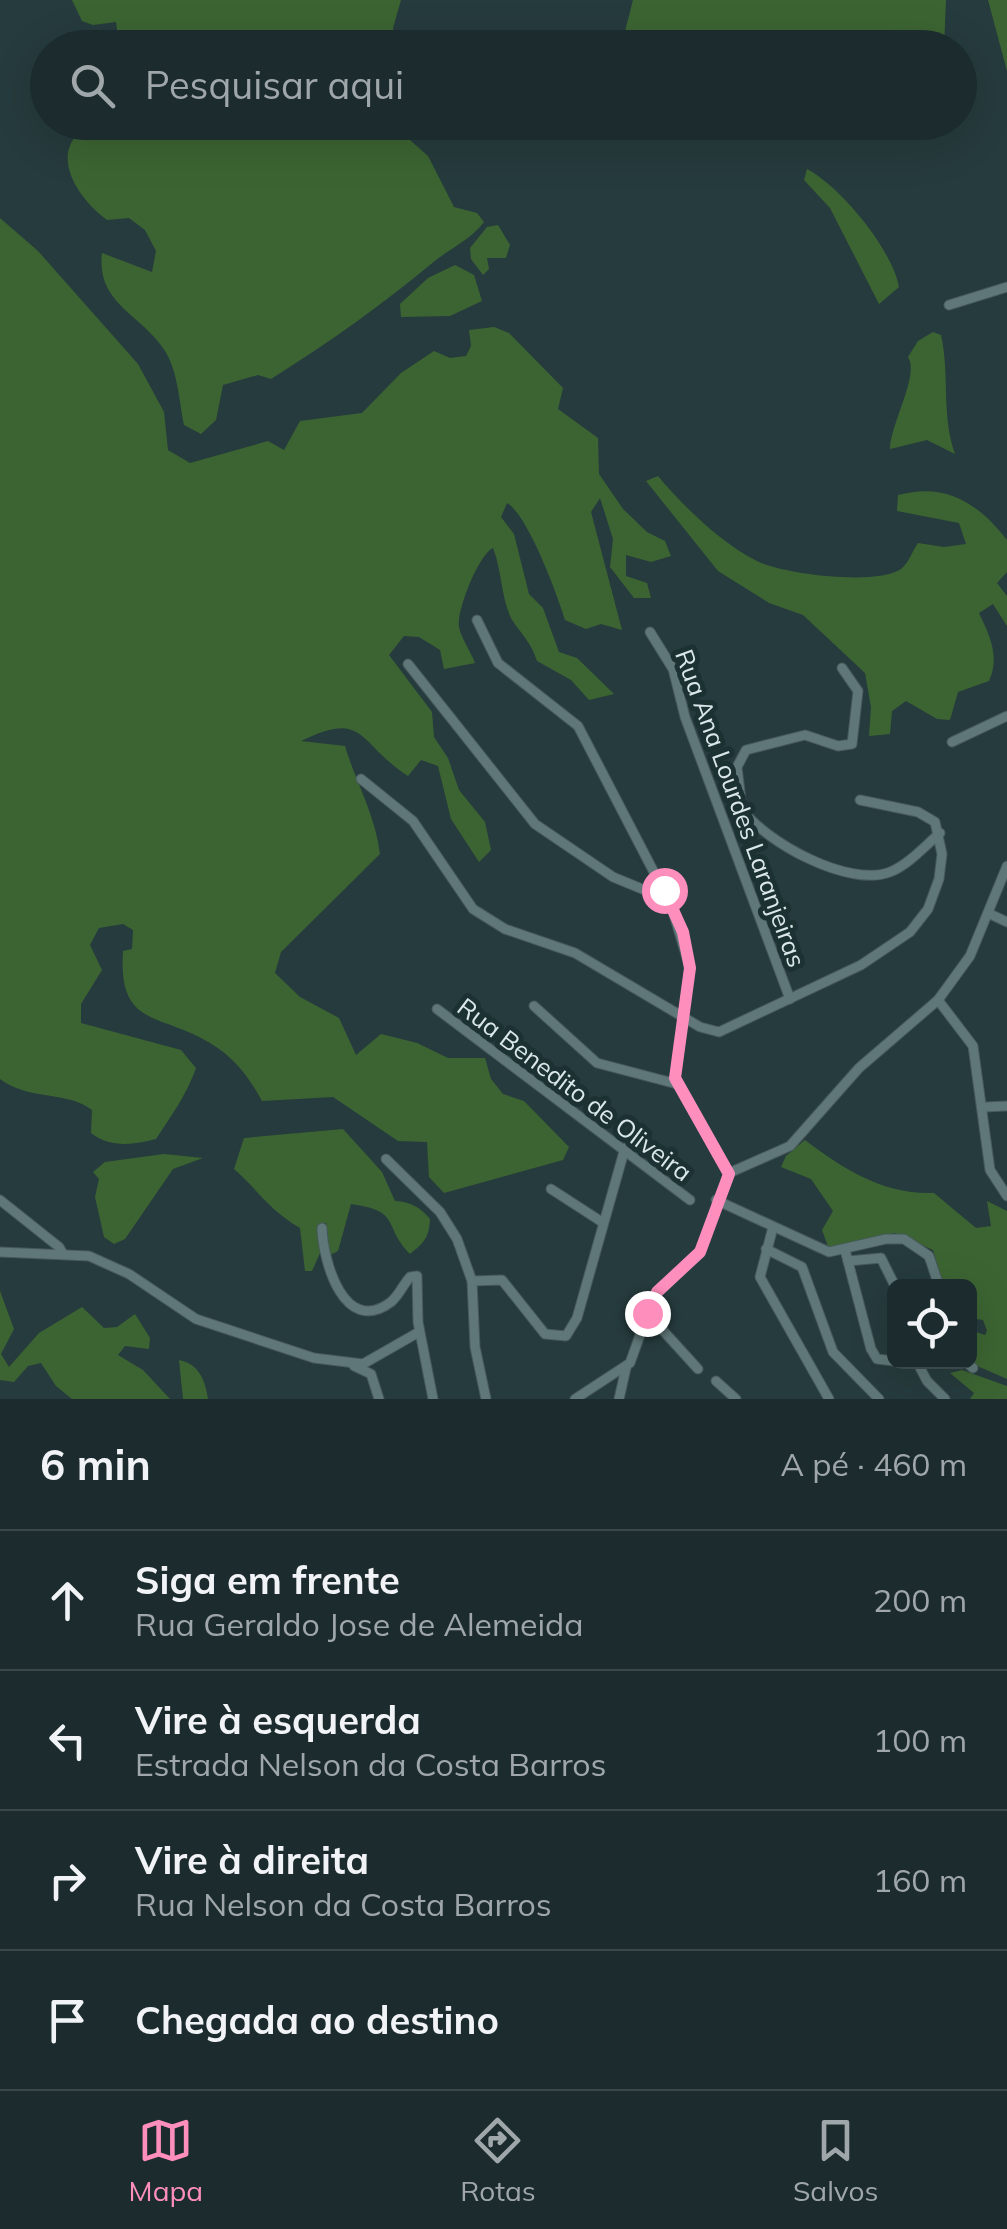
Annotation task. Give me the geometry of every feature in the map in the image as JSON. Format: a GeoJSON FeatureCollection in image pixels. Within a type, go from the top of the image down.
{"type":"FeatureCollection","features":[{"type":"Feature","properties":{"kind":"street"},"geometry":{"type":"LineString","coordinates":[[949,305],[1007,287]]}},
{"type":"Feature","properties":{"kind":"street"},"geometry":{"type":"LineString","coordinates":[[477,620],[498,663],[578,726],[664,890],[689,953],[686,1018],[676,1084],[729,1174]]}},
{"type":"Feature","properties":{"kind":"street","name":"Rua Ana Lourdes Laranjeiras"},"geometry":{"type":"LineString","coordinates":[[650,632],[673,669],[685,717],[790,999]]}},
{"type":"Feature","properties":{"kind":"street"},"geometry":{"type":"LineString","coordinates":[[408,664],[535,824],[613,877],[646,891],[664,890]]}},
{"type":"Feature","properties":{"kind":"street"},"geometry":{"type":"LineString","coordinates":[[842,668],[858,691],[852,744],[838,746],[804,736],[760,744],[741,756],[740,792],[746,815],[808,860],[854,873],[894,870],[940,833]]}},
{"type":"Feature","properties":{"kind":"street"},"geometry":{"type":"LineString","coordinates":[[952,742],[1007,716]]}},
{"type":"Feature","properties":{"kind":"street"},"geometry":{"type":"LineString","coordinates":[[361,779],[412,821],[473,909],[505,929],[575,953],[686,1018],[719,1032],[870,960],[910,932],[934,897],[942,854],[935,822],[918,812],[860,800]]}},
{"type":"Feature","properties":{"kind":"street"},"geometry":{"type":"LineString","coordinates":[[740,792],[754,788]]}},
{"type":"Feature","properties":{"kind":"street"},"geometry":{"type":"LineString","coordinates":[[619,1399],[623,1368],[657,1292],[700,1252],[716,1200],[729,1174],[790,1146],[859,1068],[938,1000],[964,966],[990,914],[1007,866]]}},
{"type":"Feature","properties":{"kind":"street"},"geometry":{"type":"LineString","coordinates":[[990,914],[1007,922]]}},
{"type":"Feature","properties":{"kind":"street"},"geometry":{"type":"LineString","coordinates":[[938,1000],[974,1046],[990,1170],[1007,1196]]}},
{"type":"Feature","properties":{"kind":"street"},"geometry":{"type":"LineString","coordinates":[[534,1006],[597,1063],[676,1084]]}},
{"type":"Feature","properties":{"kind":"street","name":"Rua Benedito de Oliveira"},"geometry":{"type":"LineString","coordinates":[[437,1010],[690,1200]]}},
{"type":"Feature","properties":{"kind":"street"},"geometry":{"type":"LineString","coordinates":[[984,1107],[1007,1106]]}},
{"type":"Feature","properties":{"kind":"street"},"geometry":{"type":"LineString","coordinates":[[472,1281],[502,1280],[546,1334],[566,1336],[578,1318],[625,1148]]}},
{"type":"Feature","properties":{"kind":"street"},"geometry":{"type":"LineString","coordinates":[[386,1160],[447,1220],[472,1281],[475,1346],[486,1399]]}},
{"type":"Feature","properties":{"kind":"street"},"geometry":{"type":"LineString","coordinates":[[550,1190],[602,1222]]}},
{"type":"Feature","properties":{"kind":"street"},"geometry":{"type":"LineString","coordinates":[[0,1200],[59,1247],[62,1254]]}},
{"type":"Feature","properties":{"kind":"street"},"geometry":{"type":"LineString","coordinates":[[716,1200],[824,1251],[904,1239],[929,1256],[937,1279]]}},
{"type":"Feature","properties":{"kind":"street"},"geometry":{"type":"LineString","coordinates":[[773,1227],[760,1277],[828,1399]]}},
{"type":"Feature","properties":{"kind":"street"},"geometry":{"type":"LineString","coordinates":[[322,1228],[324,1260],[334,1287],[358,1307],[372,1310],[388,1304],[410,1277],[418,1276],[419,1332],[433,1399]]}},
{"type":"Feature","properties":{"kind":"street"},"geometry":{"type":"LineString","coordinates":[[766,1249],[802,1267],[833,1352],[879,1399]]}},
{"type":"Feature","properties":{"kind":"street"},"geometry":{"type":"LineString","coordinates":[[845,1250],[871,1349],[877,1359],[887,1360]]}},
{"type":"Feature","properties":{"kind":"street"},"geometry":{"type":"LineString","coordinates":[[0,1252],[82,1254],[113,1264],[184,1313],[214,1326],[371,1374]]}},
{"type":"Feature","properties":{"kind":"street"},"geometry":{"type":"LineString","coordinates":[[848,1261],[884,1259],[892,1279]]}},
{"type":"Feature","properties":{"kind":"street"},"geometry":{"type":"LineString","coordinates":[[647,1313],[698,1369]]}},
{"type":"Feature","properties":{"kind":"street"},"geometry":{"type":"LineString","coordinates":[[354,1366],[372,1361],[419,1332]]}},
{"type":"Feature","properties":{"kind":"street"},"geometry":{"type":"LineString","coordinates":[[372,1361],[371,1374],[379,1399]]}},
{"type":"Feature","properties":{"kind":"street"},"geometry":{"type":"LineString","coordinates":[[575,1399],[623,1368]]}},
{"type":"Feature","properties":{"kind":"street"},"geometry":{"type":"LineString","coordinates":[[921,1369],[945,1399]]}},
{"type":"Feature","properties":{"kind":"street"},"geometry":{"type":"LineString","coordinates":[[716,1381],[736,1399]]}},
{"type":"Feature","properties":{"kind":"green space"},"geometry":{"type":"Polygon","coordinates":[[[72,0],[401,0],[393,30],[117,30],[116,22],[93,25],[82,21],[72,0]]]}},
{"type":"Feature","properties":{"kind":"green space"},"geometry":{"type":"Polygon","coordinates":[[[633,0],[946,0],[945,30],[625,30],[633,0]]]}},
{"type":"Feature","properties":{"kind":"green space"},"geometry":{"type":"Polygon","coordinates":[[[988,0],[1007,0],[1007,71],[988,0]]]}},
{"type":"Feature","properties":{"kind":"green space"},"geometry":{"type":"Polygon","coordinates":[[[410,140],[428,156],[454,207],[477,213],[484,222],[376,307],[271,379],[258,375],[223,385],[216,420],[201,434],[184,425],[168,356],[154,336],[113,296],[102,270],[102,253],[152,272],[156,251],[145,230],[129,218],[107,220],[84,198],[69,170],[71,143],[410,140]]]}},
{"type":"Feature","properties":{"kind":"green space"},"geometry":{"type":"Polygon","coordinates":[[[807,169],[849,204],[886,255],[899,287],[879,304],[830,208],[804,180],[807,169]]]}},
{"type":"Feature","properties":{"kind":"green space"},"geometry":{"type":"Polygon","coordinates":[[[0,218],[38,251],[138,364],[164,412],[168,450],[190,463],[268,441],[284,450],[300,421],[362,413],[401,373],[434,351],[450,358],[466,356],[471,346],[469,330],[494,327],[509,333],[563,388],[558,409],[598,438],[599,474],[623,509],[647,532],[665,541],[671,556],[651,562],[626,555],[626,576],[647,583],[651,598],[634,598],[610,567],[613,539],[600,498],[591,512],[622,630],[601,624],[586,629],[565,620],[541,556],[515,510],[507,503],[501,517],[514,534],[529,594],[543,608],[559,652],[577,658],[614,694],[589,700],[571,680],[537,661],[508,612],[493,548],[475,571],[459,619],[460,631],[475,663],[444,669],[440,650],[419,637],[404,636],[389,655],[432,712],[434,737],[448,758],[459,790],[485,822],[491,850],[479,862],[451,819],[438,766],[421,760],[408,776],[350,729],[338,728],[301,741],[345,746],[370,812],[380,854],[281,952],[275,973],[300,997],[339,1018],[356,1055],[381,1034],[417,1043],[448,1058],[485,1058],[491,1079],[503,1094],[524,1101],[569,1147],[563,1160],[444,1193],[429,1177],[427,1142],[398,1141],[333,1097],[262,1101],[240,1068],[219,1049],[135,1006],[123,976],[123,951],[132,949],[133,930],[123,924],[99,928],[90,945],[102,970],[81,1004],[81,1023],[181,1050],[196,1068],[156,1139],[130,1144],[106,1141],[91,1133],[92,1110],[70,1100],[11,1086],[0,1079],[0,218]]]}},
{"type":"Feature","properties":{"kind":"green space"},"geometry":{"type":"Polygon","coordinates":[[[498,225],[510,245],[506,258],[487,258],[489,269],[483,275],[471,259],[470,248],[487,227],[498,225]]]}},
{"type":"Feature","properties":{"kind":"green space"},"geometry":{"type":"Polygon","coordinates":[[[455,265],[474,275],[482,301],[450,316],[401,317],[400,304],[428,278],[455,265]]]}},
{"type":"Feature","properties":{"kind":"green space"},"geometry":{"type":"Polygon","coordinates":[[[933,332],[941,335],[948,424],[955,454],[927,440],[890,449],[908,387],[908,357],[918,341],[933,332]]]}},
{"type":"Feature","properties":{"kind":"green space"},"geometry":{"type":"Polygon","coordinates":[[[658,476],[704,523],[743,553],[769,566],[807,574],[889,574],[904,567],[918,543],[944,547],[966,544],[959,523],[897,511],[898,495],[931,491],[972,506],[1007,540],[1007,572],[997,583],[1007,596],[1007,626],[993,604],[979,613],[994,655],[989,681],[958,692],[950,720],[937,719],[906,701],[892,711],[890,734],[869,736],[871,707],[865,673],[803,615],[769,603],[718,571],[646,481],[658,476]]]}},
{"type":"Feature","properties":{"kind":"green space"},"geometry":{"type":"Polygon","coordinates":[[[343,1129],[382,1172],[395,1201],[415,1206],[430,1219],[428,1231],[410,1254],[385,1215],[351,1204],[338,1251],[330,1255],[326,1223],[319,1224],[320,1253],[312,1271],[305,1271],[300,1228],[272,1207],[234,1169],[244,1138],[343,1129]]]}},
{"type":"Feature","properties":{"kind":"green space"},"geometry":{"type":"Polygon","coordinates":[[[805,1140],[834,1161],[881,1185],[934,1193],[976,1228],[991,1226],[987,1201],[1007,1211],[1007,1379],[977,1366],[977,1332],[985,1335],[987,1331],[983,1320],[977,1319],[977,1279],[941,1279],[933,1250],[895,1233],[829,1249],[822,1230],[833,1211],[811,1179],[781,1167],[786,1156],[805,1140]]]}},
{"type":"Feature","properties":{"kind":"green space"},"geometry":{"type":"Polygon","coordinates":[[[164,1154],[203,1158],[173,1169],[125,1239],[114,1244],[104,1237],[95,1197],[99,1179],[93,1172],[105,1162],[164,1154]]]}},
{"type":"Feature","properties":{"kind":"green space"},"geometry":{"type":"Polygon","coordinates":[[[0,1291],[14,1329],[1,1354],[9,1367],[39,1333],[82,1307],[104,1328],[117,1327],[135,1314],[150,1338],[149,1349],[125,1346],[118,1355],[143,1370],[170,1399],[72,1399],[56,1386],[41,1363],[28,1366],[14,1382],[0,1380],[0,1291]]]}},
{"type":"Feature","properties":{"kind":"green space"},"geometry":{"type":"Polygon","coordinates":[[[179,1360],[192,1365],[200,1374],[208,1399],[183,1399],[179,1360]]]}},
{"type":"Feature","properties":{"kind":"green space"},"geometry":{"type":"Polygon","coordinates":[[[962,1370],[1007,1386],[1007,1399],[970,1399],[974,1393],[950,1373],[962,1370]]]}},
{"type":"Feature","properties":{"kind":"route"},"geometry":{"type":"LineString","coordinates":[[647,1313],[657,1292],[700,1252],[716,1200],[729,1174],[676,1084],[690,968],[683,932],[664,890]]}}]}
